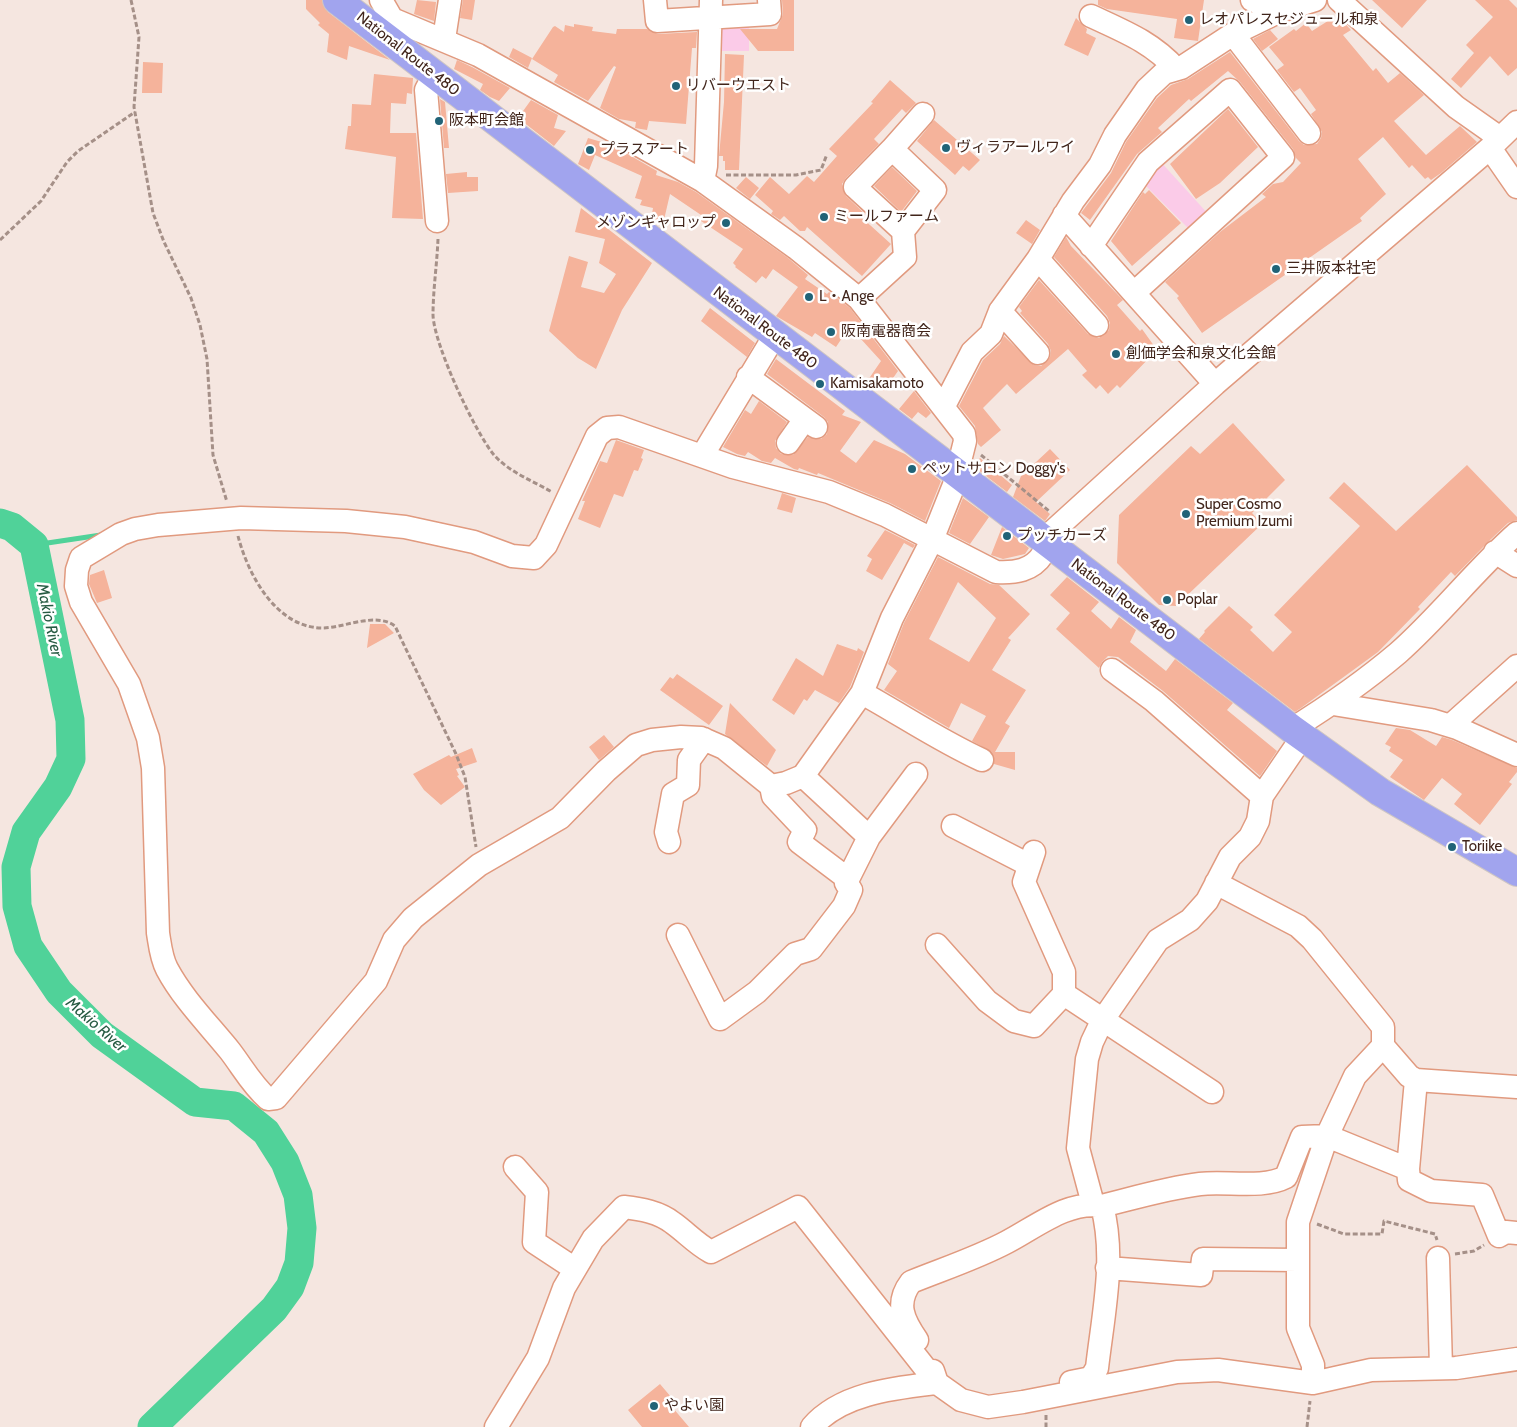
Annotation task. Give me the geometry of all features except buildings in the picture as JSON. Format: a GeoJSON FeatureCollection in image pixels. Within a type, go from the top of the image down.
{"type":"FeatureCollection","features":[{"type":"Feature","properties":{"kind":"highway","name":"National Route 480"},"geometry":{"type":"LineString","coordinates":[[337,0],[385,18],[434,74],[957,473],[1055,532],[1297,733],[1380,792],[1517,872]]}},
{"type":"Feature","properties":{"kind":"street"},"geometry":{"type":"LineString","coordinates":[[444,39],[450,0]]}},
{"type":"Feature","properties":{"kind":"street"},"geometry":{"type":"LineString","coordinates":[[655,0],[656,20],[712,9],[770,14],[769,0]]}},
{"type":"Feature","properties":{"kind":"street"},"geometry":{"type":"LineString","coordinates":[[1252,0],[1280,10]]}},
{"type":"Feature","properties":{"kind":"street"},"geometry":{"type":"LineString","coordinates":[[944,406],[972,352],[991,334],[1000,311],[1038,260],[1064,215],[1100,164],[1115,135],[1147,89],[1164,73],[1176,69],[1233,34],[1280,10],[1315,0]]}},
{"type":"Feature","properties":{"kind":"street"},"geometry":{"type":"LineString","coordinates":[[1339,0],[1495,143],[1517,187]]}},
{"type":"Feature","properties":{"kind":"street"},"geometry":{"type":"LineString","coordinates":[[703,181],[706,166],[712,9]]}},
{"type":"Feature","properties":{"kind":"street"},"geometry":{"type":"LineString","coordinates":[[1104,16],[1163,55],[1176,69]]}},
{"type":"Feature","properties":{"kind":"street"},"geometry":{"type":"LineString","coordinates":[[385,18],[444,39],[478,55],[703,181],[796,248],[859,299],[964,434],[954,485],[932,540],[892,618],[862,692],[803,776],[786,783],[771,786]]}},
{"type":"Feature","properties":{"kind":"street"},"geometry":{"type":"LineString","coordinates":[[1233,34],[1310,133]]}},
{"type":"Feature","properties":{"kind":"street"},"geometry":{"type":"LineString","coordinates":[[434,74],[426,90],[437,221]]}},
{"type":"Feature","properties":{"kind":"street"},"geometry":{"type":"LineString","coordinates":[[1091,246],[1148,162],[1230,90],[1283,157],[1134,293]]}},
{"type":"Feature","properties":{"kind":"street"},"geometry":{"type":"LineString","coordinates":[[859,299],[906,257],[903,231],[855,187],[923,114]]}},
{"type":"Feature","properties":{"kind":"street"},"geometry":{"type":"LineString","coordinates":[[848,879],[799,842],[805,830],[773,796],[771,786],[724,748],[704,739],[681,737],[652,740],[636,745],[606,771],[560,818],[479,865],[413,918],[394,940],[376,981],[276,1098],[268,1099],[256,1089],[232,1054],[181,990],[167,969],[161,953],[158,932],[153,768],[148,738],[130,684],[81,602],[76,586],[77,570],[82,558],[122,534],[158,525],[233,518],[346,521],[404,526],[474,542],[512,556],[534,558],[546,545],[596,436],[607,428],[619,427],[733,467],[829,492],[885,515],[996,572],[1012,572],[1029,568],[1044,553],[1055,532],[1215,384],[1517,122]]}},
{"type":"Feature","properties":{"kind":"street"},"geometry":{"type":"LineString","coordinates":[[892,149],[935,190],[903,231]]}},
{"type":"Feature","properties":{"kind":"street"},"geometry":{"type":"LineString","coordinates":[[1064,215],[1215,384]]}},
{"type":"Feature","properties":{"kind":"street"},"geometry":{"type":"LineString","coordinates":[[1038,260],[1097,324]]}},
{"type":"Feature","properties":{"kind":"street"},"geometry":{"type":"LineString","coordinates":[[1000,311],[1038,353]]}},
{"type":"Feature","properties":{"kind":"street"},"geometry":{"type":"LineString","coordinates":[[702,456],[775,335]]}},
{"type":"Feature","properties":{"kind":"street"},"geometry":{"type":"LineString","coordinates":[[748,377],[811,423],[788,443]]}},
{"type":"Feature","properties":{"kind":"street"},"geometry":{"type":"LineString","coordinates":[[1045,1396],[1055,1385],[1091,1378],[1097,1368],[1108,1268],[1108,1227],[1097,1205],[1078,1148],[1087,1060],[1102,1021],[1158,940],[1190,920],[1207,901],[1230,857],[1250,837],[1258,821],[1262,796],[1297,733],[1399,652],[1495,552],[1517,533]]}},
{"type":"Feature","properties":{"kind":"street"},"geometry":{"type":"LineString","coordinates":[[1495,552],[1517,566]]}},
{"type":"Feature","properties":{"kind":"street"},"geometry":{"type":"LineString","coordinates":[[1450,726],[1517,666]]}},
{"type":"Feature","properties":{"kind":"street"},"geometry":{"type":"LineString","coordinates":[[1112,670],[1154,701],[1262,796]]}},
{"type":"Feature","properties":{"kind":"street"},"geometry":{"type":"LineString","coordinates":[[862,692],[925,728],[949,745],[982,760]]}},
{"type":"Feature","properties":{"kind":"street"},"geometry":{"type":"LineString","coordinates":[[1333,704],[1431,720],[1450,726],[1517,755]]}},
{"type":"Feature","properties":{"kind":"street"},"geometry":{"type":"LineString","coordinates":[[669,842],[666,832],[674,794],[688,785],[689,760],[704,739]]}},
{"type":"Feature","properties":{"kind":"street"},"geometry":{"type":"LineString","coordinates":[[678,935],[720,1019],[757,992],[795,954],[811,949],[844,906],[851,890],[846,883],[869,837],[916,774]]}},
{"type":"Feature","properties":{"kind":"street"},"geometry":{"type":"LineString","coordinates":[[803,776],[869,837]]}},
{"type":"Feature","properties":{"kind":"street"},"geometry":{"type":"LineString","coordinates":[[937,945],[987,1001],[1014,1021],[1034,1026],[1064,994],[1064,972],[1024,882],[1032,859],[954,826]]}},
{"type":"Feature","properties":{"kind":"street"},"geometry":{"type":"LineString","coordinates":[[1216,884],[1298,926],[1383,1027],[1385,1038],[1383,1046],[1355,1076],[1327,1136],[1302,1215],[1298,1222],[1298,1328],[1313,1365],[1313,1383]]}},
{"type":"Feature","properties":{"kind":"street"},"geometry":{"type":"LineString","coordinates":[[1064,994],[1102,1021],[1212,1092]]}},
{"type":"Feature","properties":{"kind":"street"},"geometry":{"type":"LineString","coordinates":[[1383,1046],[1409,1076],[1416,1080],[1517,1086]]}},
{"type":"Feature","properties":{"kind":"street"},"geometry":{"type":"LineString","coordinates":[[1416,1080],[1408,1169],[1409,1180],[1431,1191],[1482,1195],[1508,1234]]}},
{"type":"Feature","properties":{"kind":"street"},"geometry":{"type":"LineString","coordinates":[[937,1383],[926,1354],[910,1330],[903,1314],[902,1294],[911,1282],[1006,1243],[1060,1213],[1199,1184],[1229,1182],[1258,1184],[1281,1180],[1286,1177],[1302,1137],[1327,1136],[1408,1169]]}},
{"type":"Feature","properties":{"kind":"street"},"geometry":{"type":"LineString","coordinates":[[515,1167],[537,1192],[534,1242],[576,1269]]}},
{"type":"Feature","properties":{"kind":"street"},"geometry":{"type":"LineString","coordinates":[[1281,1180],[1309,1193]]}},
{"type":"Feature","properties":{"kind":"street"},"geometry":{"type":"LineString","coordinates":[[496,1427],[538,1358],[564,1288],[593,1240],[624,1207],[645,1209],[673,1222],[695,1244],[711,1252],[798,1208],[937,1383],[961,1400],[988,1407],[1177,1372],[1218,1370],[1313,1383],[1371,1370],[1456,1368],[1517,1359]]}},
{"type":"Feature","properties":{"kind":"street"},"geometry":{"type":"LineString","coordinates":[[1438,1258],[1441,1368]]}},
{"type":"Feature","properties":{"kind":"street"},"geometry":{"type":"LineString","coordinates":[[1108,1268],[1201,1275],[1203,1259],[1297,1260]]}},
{"type":"Feature","properties":{"kind":"street"},"geometry":{"type":"LineString","coordinates":[[812,1427],[823,1414],[843,1404],[886,1390],[937,1383]]}},
{"type":"Feature","properties":{"kind":"path"},"geometry":{"type":"LineString","coordinates":[[131,0],[139,37],[134,83],[135,112],[153,212],[164,242],[191,298],[200,325],[207,359],[213,455],[233,518],[243,558],[262,590],[283,615],[301,624],[323,628],[388,621],[395,626],[456,754],[465,777],[479,865]]}},
{"type":"Feature","properties":{"kind":"path"},"geometry":{"type":"LineString","coordinates":[[0,240],[41,201],[67,162],[78,151],[135,112]]}},
{"type":"Feature","properties":{"kind":"path"},"geometry":{"type":"LineString","coordinates":[[703,181],[727,175],[796,175],[820,170],[828,154]]}},
{"type":"Feature","properties":{"kind":"path"},"geometry":{"type":"LineString","coordinates":[[437,221],[433,317],[445,359],[475,422],[494,454],[509,468],[558,495]]}},
{"type":"Feature","properties":{"kind":"path"},"geometry":{"type":"LineString","coordinates":[[964,441],[1055,532]]}},
{"type":"Feature","properties":{"kind":"path"},"geometry":{"type":"LineString","coordinates":[[1302,1215],[1327,1230],[1344,1234],[1382,1234],[1384,1221],[1435,1234],[1438,1258],[1474,1251],[1508,1234]]}},
{"type":"Feature","properties":{"kind":"path"},"geometry":{"type":"LineString","coordinates":[[1307,1427],[1313,1383]]}},
{"type":"Feature","properties":{"kind":"shaded area"},"geometry":{"type":"Polygon","coordinates":[[[749,22],[749,51],[720,51],[720,27],[749,22]]]}},
{"type":"Feature","properties":{"kind":"shaded area"},"geometry":{"type":"Polygon","coordinates":[[[1159,160],[1210,216],[1193,233],[1142,182],[1159,160]]]}},
{"type":"Feature","properties":{"kind":"waterway","name":"Makio River"},"geometry":{"type":"LineString","coordinates":[[0,523],[12,527],[34,545],[70,720],[71,759],[58,787],[26,832],[16,867],[17,906],[28,946],[59,992],[102,1035],[195,1102],[234,1106],[266,1132],[285,1162],[298,1195],[302,1228],[299,1263],[290,1287],[274,1309],[152,1427]]}},
{"type":"Feature","properties":{"kind":"waterway"},"geometry":{"type":"LineString","coordinates":[[34,545],[101,535]]}},
{"type":"Feature","properties":{"kind":"place","name":"レオパレスセジュール和泉"},"geometry":{"type":"Point","coordinates":[1189,20]}},
{"type":"Feature","properties":{"kind":"place","name":"リバーウエスト"},"geometry":{"type":"Point","coordinates":[676,86]}},
{"type":"Feature","properties":{"kind":"place","name":"阪本町会館"},"geometry":{"type":"Point","coordinates":[439,121]}},
{"type":"Feature","properties":{"kind":"place","name":"ヴィラアールワイ"},"geometry":{"type":"Point","coordinates":[946,148]}},
{"type":"Feature","properties":{"kind":"place","name":"プラスアート"},"geometry":{"type":"Point","coordinates":[590,150]}},
{"type":"Feature","properties":{"kind":"place","name":"ミールファーム"},"geometry":{"type":"Point","coordinates":[824,217]}},
{"type":"Feature","properties":{"kind":"place","name":"メゾンギャロップ"},"geometry":{"type":"Point","coordinates":[726,223]}},
{"type":"Feature","properties":{"kind":"place","name":"三井阪本社宅"},"geometry":{"type":"Point","coordinates":[1276,269]}},
{"type":"Feature","properties":{"kind":"place","name":"L・Ange"},"geometry":{"type":"Point","coordinates":[809,297]}},
{"type":"Feature","properties":{"kind":"place","name":"阪南電器商会"},"geometry":{"type":"Point","coordinates":[831,332]}},
{"type":"Feature","properties":{"kind":"place","name":"創価学会和泉文化会館"},"geometry":{"type":"Point","coordinates":[1116,354]}},
{"type":"Feature","properties":{"kind":"place","name":"Kamisakamoto"},"geometry":{"type":"Point","coordinates":[820,384]}},
{"type":"Feature","properties":{"kind":"place","name":"ペットサロン Doggy's"},"geometry":{"type":"Point","coordinates":[912,469]}},
{"type":"Feature","properties":{"kind":"place","name":"Super Cosmo Premium Izumi"},"geometry":{"type":"Point","coordinates":[1186,514]}},
{"type":"Feature","properties":{"kind":"place","name":"プッチカーズ"},"geometry":{"type":"Point","coordinates":[1007,536]}},
{"type":"Feature","properties":{"kind":"place","name":"Poplar"},"geometry":{"type":"Point","coordinates":[1167,600]}},
{"type":"Feature","properties":{"kind":"place","name":"Toriike"},"geometry":{"type":"Point","coordinates":[1452,847]}},
{"type":"Feature","properties":{"kind":"place","name":"やよい園"},"geometry":{"type":"Point","coordinates":[654,1406]}}]}
